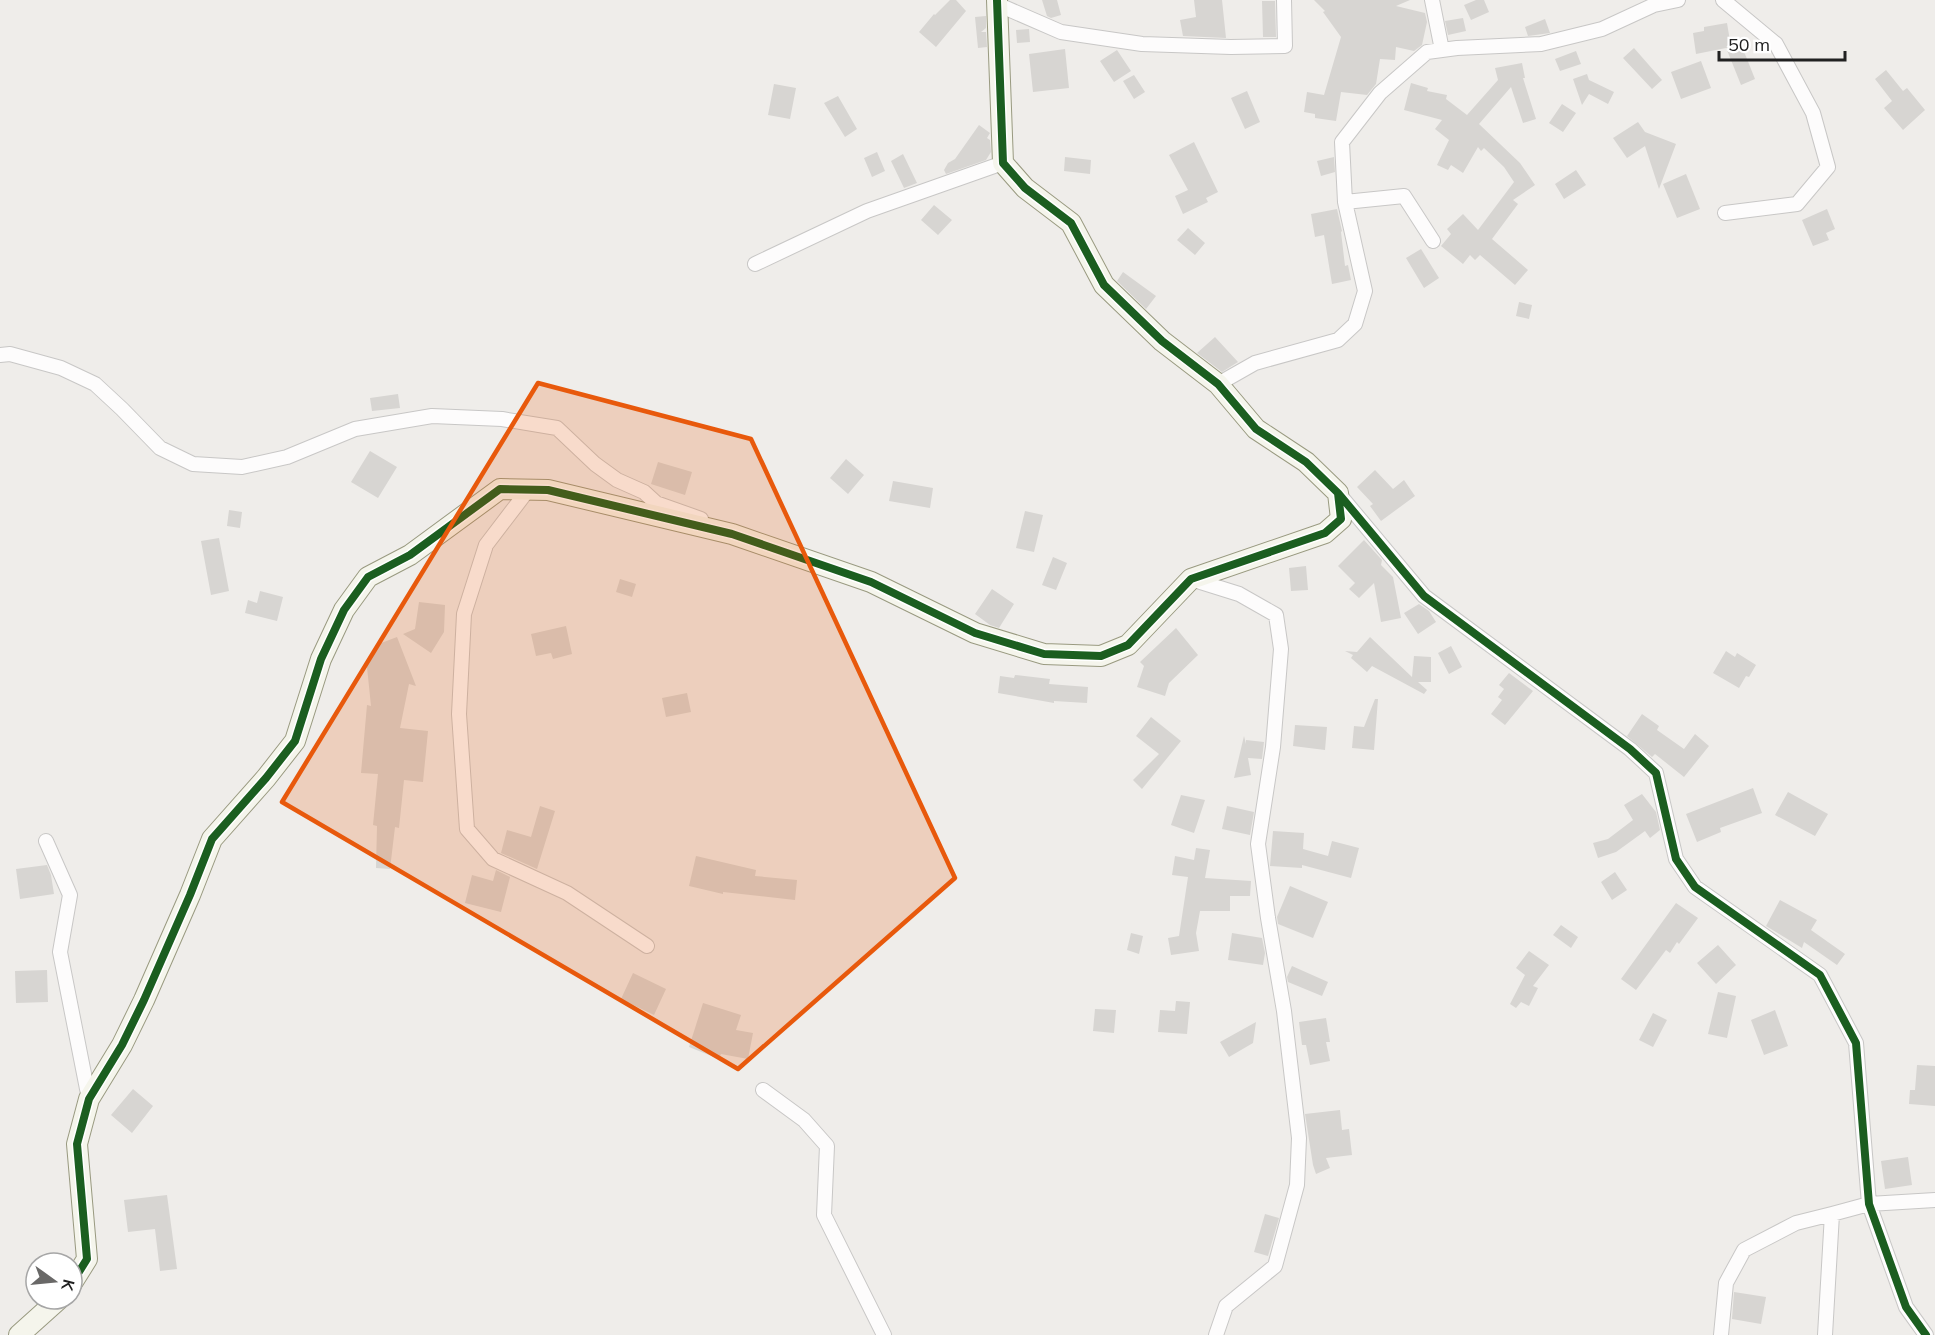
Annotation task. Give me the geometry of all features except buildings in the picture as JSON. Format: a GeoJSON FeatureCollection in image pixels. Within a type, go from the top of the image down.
{"type":"FeatureCollection","features":[{"type":"Feature","properties":{"kind":"street"},"geometry":{"type":"LineString","coordinates":[[1284,0],[1285,46],[1231,47],[1142,44],[1061,32],[998,3],[1002,164],[1026,188],[1071,223],[1104,285],[1162,340],[1218,384],[1256,429],[1306,462],[1338,494],[1424,596],[1630,749],[1656,773],[1676,859],[1695,887],[1820,975],[1856,1043],[1869,1204],[1906,1307],[1926,1335]]}},
{"type":"Feature","properties":{"kind":"street"},"geometry":{"type":"LineString","coordinates":[[1432,0],[1442,50]]}},
{"type":"Feature","properties":{"kind":"street"},"geometry":{"type":"LineString","coordinates":[[1218,384],[1255,363],[1338,340],[1354,324],[1365,291],[1345,202],[1342,142],[1380,93],[1427,52],[1541,44],[1602,29],[1654,3],[1678,0]]}},
{"type":"Feature","properties":{"kind":"street"},"geometry":{"type":"LineString","coordinates":[[1723,0],[1776,44],[1813,113],[1828,167],[1797,204],[1725,213]]}},
{"type":"Feature","properties":{"kind":"street"},"geometry":{"type":"LineString","coordinates":[[755,264],[867,211],[1002,164]]}},
{"type":"Feature","properties":{"kind":"street"},"geometry":{"type":"LineString","coordinates":[[1345,202],[1404,196],[1433,241]]}},
{"type":"Feature","properties":{"kind":"street"},"geometry":{"type":"LineString","coordinates":[[0,356],[10,354],[61,368],[95,384],[160,448],[193,464],[242,467],[287,457],[355,429],[432,416],[502,419],[557,428],[595,464],[618,480],[644,492],[656,503],[719,526],[730,533]]}},
{"type":"Feature","properties":{"kind":"street"},"geometry":{"type":"LineString","coordinates":[[84,1264],[87,1259],[77,1144],[89,1099],[122,1045],[144,1000],[212,839],[295,741],[321,660],[344,610],[368,577],[410,555],[500,489],[548,490],[730,533],[871,582],[975,633],[1044,654],[1101,656],[1128,645],[1191,579],[1324,533],[1341,519],[1338,494]]}},
{"type":"Feature","properties":{"kind":"street"},"geometry":{"type":"LineString","coordinates":[[528,490],[486,545],[464,614],[459,714],[467,828],[493,859],[567,893],[647,946]]}},
{"type":"Feature","properties":{"kind":"street"},"geometry":{"type":"LineString","coordinates":[[1191,579],[1239,594],[1276,615],[1281,649],[1273,747],[1258,844],[1284,1011],[1299,1137],[1297,1185],[1275,1266],[1226,1306],[1216,1335]]}},
{"type":"Feature","properties":{"kind":"street"},"geometry":{"type":"LineString","coordinates":[[46,841],[70,895],[60,952],[89,1099]]}},
{"type":"Feature","properties":{"kind":"street"},"geometry":{"type":"LineString","coordinates":[[763,1090],[804,1120],[827,1146],[824,1215],[884,1335]]}},
{"type":"Feature","properties":{"kind":"street"},"geometry":{"type":"LineString","coordinates":[[1721,1335],[1726,1283],[1744,1250],[1796,1223],[1869,1204],[1935,1200]]}},
{"type":"Feature","properties":{"kind":"street"},"geometry":{"type":"LineString","coordinates":[[1825,1335],[1832,1214]]}},
{"type":"Feature","properties":{"kind":"street"},"geometry":{"type":"LineString","coordinates":[[19,1335],[46,1311]]}},
{"type":"Feature","properties":{"kind":"highlighted area"},"geometry":{"type":"Polygon","coordinates":[[[538,383],[751,439],[955,878],[738,1069],[282,802],[538,383]]]}},
{"type":"Feature","properties":{"kind":"cycle path"},"geometry":{"type":"LineString","coordinates":[[84,1264],[87,1259],[77,1144],[89,1099],[122,1045],[144,1000],[212,839],[295,741],[321,659],[344,610],[368,577],[410,555],[500,489],[548,490],[732,534],[871,582],[975,633],[1044,654],[1101,656],[1128,645],[1191,579],[1325,533],[1341,519],[1338,493],[1306,462],[1256,429],[1218,384],[1162,341],[1104,285],[1071,223],[1025,188],[1003,163],[997,0]]}},
{"type":"Feature","properties":{"kind":"cycle path"},"geometry":{"type":"LineString","coordinates":[[1338,493],[1424,596],[1630,749],[1656,773],[1676,859],[1695,887],[1820,975],[1856,1043],[1869,1204],[1906,1307],[1926,1335]]}}]}
